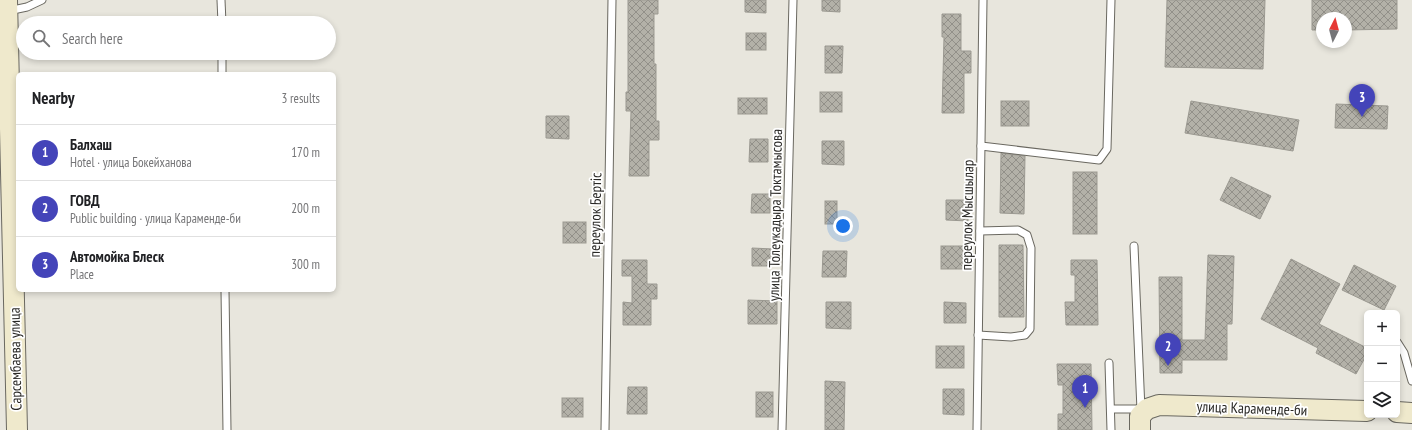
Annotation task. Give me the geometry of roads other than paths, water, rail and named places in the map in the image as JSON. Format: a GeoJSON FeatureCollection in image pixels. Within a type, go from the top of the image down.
{"type":"FeatureCollection","features":[{"type":"Feature","properties":{"kind":"street","name":"Сарсембаева улица"},"geometry":{"type":"LineString","coordinates":[[8,6],[17,430]]}},
{"type":"Feature","properties":{"kind":"street","name":"улица Караменде-би"},"geometry":{"type":"LineString","coordinates":[[1140,418],[1147,409],[1159,405],[1364,411]]}},
{"type":"Feature","properties":{"kind":"street"},"geometry":{"type":"LineString","coordinates":[[1400,412],[1412,413]]}},
{"type":"Feature","properties":{"kind":"lane"},"geometry":{"type":"LineString","coordinates":[[8,6],[27,7],[42,0]]}},
{"type":"Feature","properties":{"kind":"lane"},"geometry":{"type":"LineString","coordinates":[[221,0],[222,16]]}},
{"type":"Feature","properties":{"kind":"lane","name":"переулок Бертіс"},"geometry":{"type":"LineString","coordinates":[[605,430],[612,0]]}},
{"type":"Feature","properties":{"kind":"lane","name":"улица Толеукадыра Токтамысова"},"geometry":{"type":"LineString","coordinates":[[782,430],[794,0]]}},
{"type":"Feature","properties":{"kind":"lane","name":"переулок Мысшылар"},"geometry":{"type":"LineString","coordinates":[[977,430],[983,0]]}},
{"type":"Feature","properties":{"kind":"lane"},"geometry":{"type":"LineString","coordinates":[[981,146],[1099,160],[1107,149],[1111,0]]}},
{"type":"Feature","properties":{"kind":"lane"},"geometry":{"type":"LineString","coordinates":[[222,60],[222,72]]}},
{"type":"Feature","properties":{"kind":"lane"},"geometry":{"type":"LineString","coordinates":[[978,335],[1011,337],[1025,335],[1030,328],[1030,248],[1027,235],[1018,230],[980,231]]}},
{"type":"Feature","properties":{"kind":"lane"},"geometry":{"type":"LineString","coordinates":[[1111,409],[1140,418],[1134,246]]}},
{"type":"Feature","properties":{"kind":"lane"},"geometry":{"type":"LineString","coordinates":[[225,292],[227,430]]}},
{"type":"Feature","properties":{"kind":"lane"},"geometry":{"type":"LineString","coordinates":[[1400,346],[1404,353],[1412,381]]}},
{"type":"Feature","properties":{"kind":"lane"},"geometry":{"type":"LineString","coordinates":[[1109,363],[1111,430]]}},
{"type":"Feature","properties":{"kind":"place","name":"Автомойка Блеск"},"geometry":{"type":"Point","coordinates":[1362,117]}},
{"type":"Feature","properties":{"kind":"place","name":"ГОВД"},"geometry":{"type":"Point","coordinates":[1168,366]}},
{"type":"Feature","properties":{"kind":"place","name":"Балхаш"},"geometry":{"type":"Point","coordinates":[1085,408]}}]}
